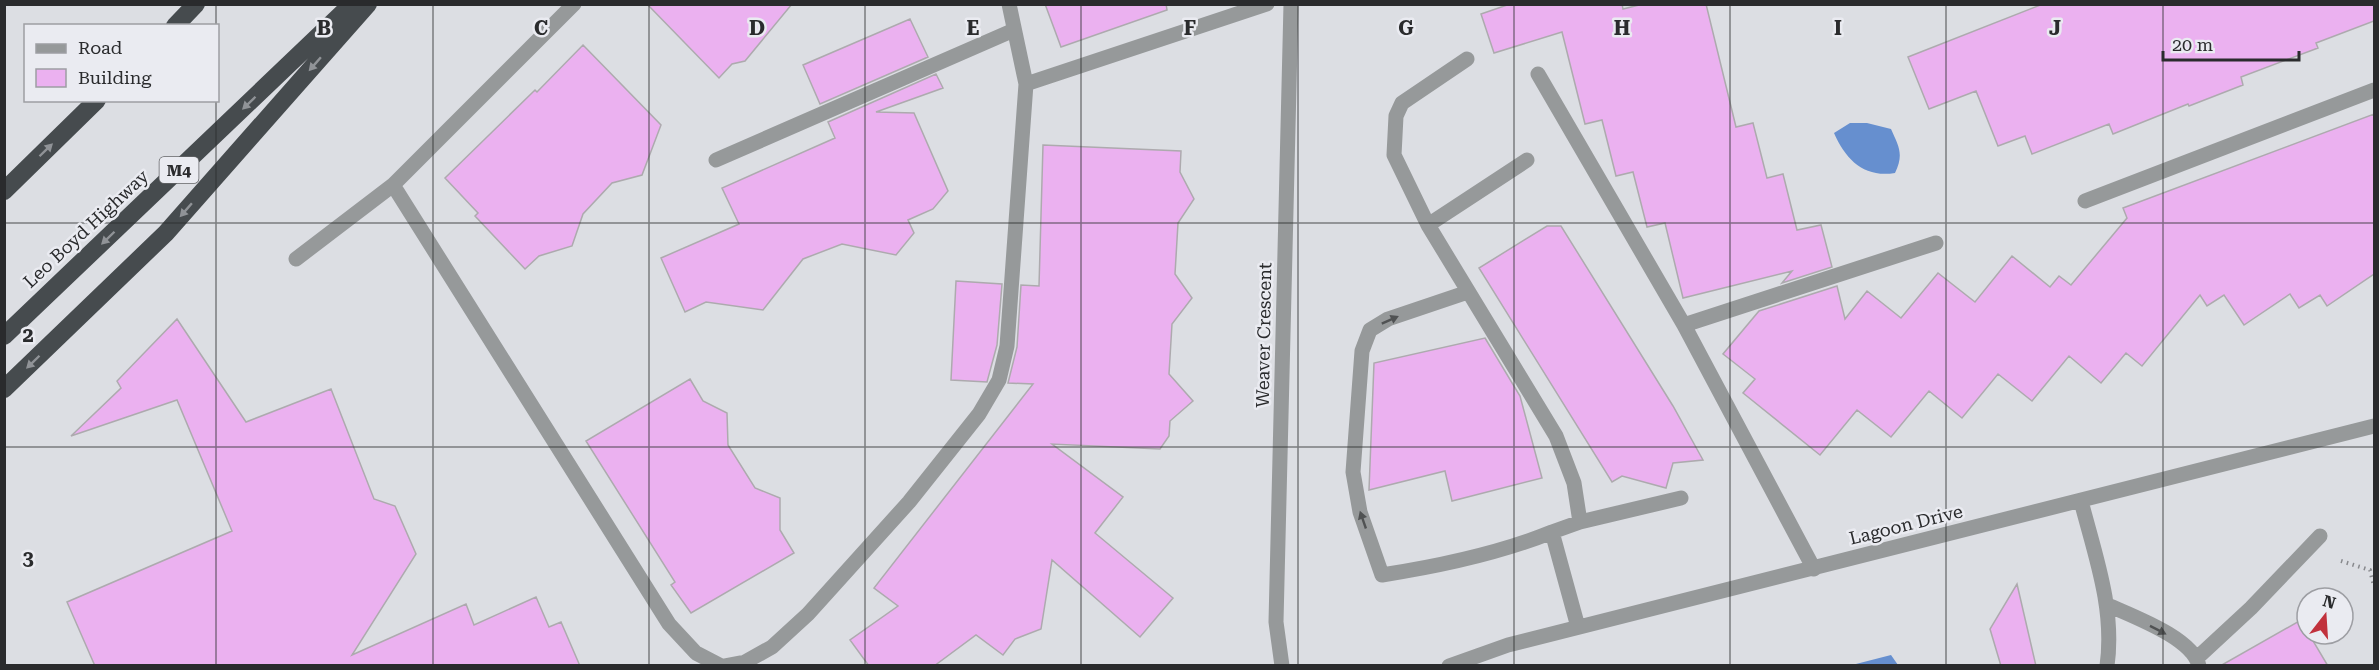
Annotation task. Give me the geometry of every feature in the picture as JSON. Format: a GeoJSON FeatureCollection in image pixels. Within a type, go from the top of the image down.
{"type":"FeatureCollection","features":[{"type":"Feature","properties":{"kind":"highway"},"geometry":{"type":"LineString","coordinates":[[177,24],[196,4]]}},
{"type":"Feature","properties":{"kind":"highway","name":"Leo Boyd Highway"},"geometry":{"type":"LineString","coordinates":[[4,336],[352,4]]}},
{"type":"Feature","properties":{"kind":"highway"},"geometry":{"type":"LineString","coordinates":[[4,389],[166,233],[368,4]]}},
{"type":"Feature","properties":{"kind":"highway"},"geometry":{"type":"LineString","coordinates":[[4,191],[96,102]]}},
{"type":"Feature","properties":{"kind":"street"},"geometry":{"type":"LineString","coordinates":[[296,259],[393,185],[574,4]]}},
{"type":"Feature","properties":{"kind":"street"},"geometry":{"type":"LineString","coordinates":[[393,185],[669,624],[696,653],[722,666],[745,662],[772,647],[808,614],[909,502],[979,414],[999,380],[1007,346],[1026,84],[1009,4]]}},
{"type":"Feature","properties":{"kind":"street"},"geometry":{"type":"LineString","coordinates":[[1026,84],[1267,4]]}},
{"type":"Feature","properties":{"kind":"street","name":"Weaver Crescent"},"geometry":{"type":"LineString","coordinates":[[1282,666],[1276,622],[1291,4]]}},
{"type":"Feature","properties":{"kind":"street"},"geometry":{"type":"LineString","coordinates":[[716,160],[1014,30]]}},
{"type":"Feature","properties":{"kind":"street"},"geometry":{"type":"LineString","coordinates":[[1467,58],[1402,103],[1396,116],[1394,155],[1428,225],[1556,435],[1574,483],[1580,522]]}},
{"type":"Feature","properties":{"kind":"street"},"geometry":{"type":"LineString","coordinates":[[1538,74],[1684,325],[1814,568]]}},
{"type":"Feature","properties":{"kind":"street"},"geometry":{"type":"LineString","coordinates":[[2085,201],[2374,90]]}},
{"type":"Feature","properties":{"kind":"street"},"geometry":{"type":"LineString","coordinates":[[1428,225],[1527,160]]}},
{"type":"Feature","properties":{"kind":"street"},"geometry":{"type":"LineString","coordinates":[[1684,325],[1936,243]]}},
{"type":"Feature","properties":{"kind":"street"},"geometry":{"type":"LineString","coordinates":[[1468,292],[1388,319],[1370,330],[1362,351],[1353,472],[1360,512],[1382,575],[1416,570],[1520,545],[1580,522],[1681,498]]}},
{"type":"Feature","properties":{"kind":"street","name":"Lagoon Drive"},"geometry":{"type":"LineString","coordinates":[[1449,666],[1508,645],[2374,426]]}},
{"type":"Feature","properties":{"kind":"street"},"geometry":{"type":"LineString","coordinates":[[2081,501],[2108,605],[2110,649],[2107,666]]}},
{"type":"Feature","properties":{"kind":"street"},"geometry":{"type":"LineString","coordinates":[[1552,532],[1578,627]]}},
{"type":"Feature","properties":{"kind":"street"},"geometry":{"type":"LineString","coordinates":[[2108,605],[2180,640],[2198,662],[2320,536]]}},
{"type":"Feature","properties":{"kind":"path"},"geometry":{"type":"LineString","coordinates":[[2306,549],[2370,570],[2374,586]]}},
{"type":"Feature","properties":{"kind":"water"},"geometry":{"type":"Polygon","coordinates":[[[1850,123],[1867,123],[1891,129],[1900,155],[1895,173],[1874,173],[1865,170],[1850,159],[1834,133],[1850,123]]]}},
{"type":"Feature","properties":{"kind":"water"},"geometry":{"type":"Polygon","coordinates":[[[1891,655],[1898,665],[1852,665],[1891,655]]]}},
{"type":"Feature","properties":{"kind":"building"},"geometry":{"type":"Polygon","coordinates":[[[647,4],[792,4],[745,61],[732,64],[719,78],[647,4]]]}},
{"type":"Feature","properties":{"kind":"building"},"geometry":{"type":"Polygon","coordinates":[[[1045,4],[1166,4],[1167,10],[1061,47],[1045,4]]]}},
{"type":"Feature","properties":{"kind":"building"},"geometry":{"type":"Polygon","coordinates":[[[1510,4],[1622,4],[1623,9],[1643,4],[1706,4],[1736,127],[1753,123],[1767,178],[1783,174],[1797,230],[1821,225],[1832,267],[1782,283],[1792,271],[1683,298],[1665,223],[1647,227],[1633,172],[1616,176],[1602,120],[1585,124],[1562,32],[1494,53],[1481,14],[1510,4]]]}},
{"type":"Feature","properties":{"kind":"building"},"geometry":{"type":"Polygon","coordinates":[[[2043,4],[2374,4],[2374,21],[2316,43],[2318,48],[2241,77],[2243,85],[2189,106],[2188,104],[2113,134],[2109,124],[2032,154],[2025,136],[1998,146],[1976,91],[1929,109],[1908,57],[2043,4]]]}},
{"type":"Feature","properties":{"kind":"building"},"geometry":{"type":"Polygon","coordinates":[[[910,19],[928,57],[820,104],[803,65],[910,19]]]}},
{"type":"Feature","properties":{"kind":"building"},"geometry":{"type":"Polygon","coordinates":[[[583,45],[661,125],[642,175],[612,183],[583,214],[572,246],[539,256],[525,269],[475,216],[478,213],[445,178],[535,90],[537,92],[583,45]]]}},
{"type":"Feature","properties":{"kind":"building"},"geometry":{"type":"Polygon","coordinates":[[[936,74],[943,88],[876,112],[914,113],[948,191],[933,209],[908,220],[914,233],[896,255],[842,244],[803,259],[763,310],[706,302],[685,312],[661,258],[739,224],[722,188],[835,138],[828,122],[936,74]]]}},
{"type":"Feature","properties":{"kind":"building"},"geometry":{"type":"Polygon","coordinates":[[[2374,114],[2374,274],[2327,306],[2320,295],[2299,308],[2290,294],[2244,325],[2224,295],[2207,306],[2200,295],[2142,366],[2126,353],[2101,383],[2069,356],[2032,401],[1998,374],[1962,418],[1929,391],[1891,437],[1857,410],[1820,455],[1743,393],[1755,379],[1723,354],[1759,311],[1837,286],[1845,319],[1867,291],[1901,318],[1938,273],[1975,302],[2012,256],[2050,287],[2059,276],[2071,285],[2127,218],[2123,208],[2374,114]]]}},
{"type":"Feature","properties":{"kind":"building"},"geometry":{"type":"Polygon","coordinates":[[[1043,145],[1181,151],[1180,172],[1194,199],[1178,223],[1175,274],[1192,298],[1172,324],[1169,374],[1193,401],[1170,421],[1169,436],[1160,449],[1052,444],[1123,497],[1095,533],[1173,598],[1140,637],[1052,560],[1041,629],[1015,639],[1003,655],[976,635],[934,666],[869,666],[850,640],[898,606],[874,588],[1033,384],[1008,383],[1017,347],[1021,285],[1039,286],[1043,145]]]}},
{"type":"Feature","properties":{"kind":"building"},"geometry":{"type":"Polygon","coordinates":[[[1547,226],[1561,226],[1673,406],[1703,460],[1673,463],[1666,488],[1622,476],[1612,482],[1479,268],[1547,226]]]}},
{"type":"Feature","properties":{"kind":"building"},"geometry":{"type":"Polygon","coordinates":[[[956,281],[1002,284],[997,345],[987,382],[951,380],[956,281]]]}},
{"type":"Feature","properties":{"kind":"building"},"geometry":{"type":"Polygon","coordinates":[[[177,319],[246,422],[331,389],[374,499],[395,506],[416,554],[352,655],[466,604],[474,625],[536,597],[549,627],[561,622],[580,666],[95,666],[67,602],[232,531],[177,400],[71,436],[121,388],[117,381],[177,319]]]}},
{"type":"Feature","properties":{"kind":"building"},"geometry":{"type":"Polygon","coordinates":[[[1485,338],[1520,396],[1542,478],[1452,501],[1445,471],[1369,490],[1374,363],[1485,338]]]}},
{"type":"Feature","properties":{"kind":"building"},"geometry":{"type":"Polygon","coordinates":[[[690,379],[703,401],[727,413],[728,445],[755,488],[780,498],[780,530],[794,553],[691,613],[671,585],[675,582],[586,441],[690,379]]]}},
{"type":"Feature","properties":{"kind":"building"},"geometry":{"type":"Polygon","coordinates":[[[2017,584],[2036,666],[2001,666],[1990,629],[2017,584]]]}},
{"type":"Feature","properties":{"kind":"building"},"geometry":{"type":"Polygon","coordinates":[[[2295,623],[2295,646],[2316,646],[2328,666],[2220,666],[2295,623]]]}}]}
